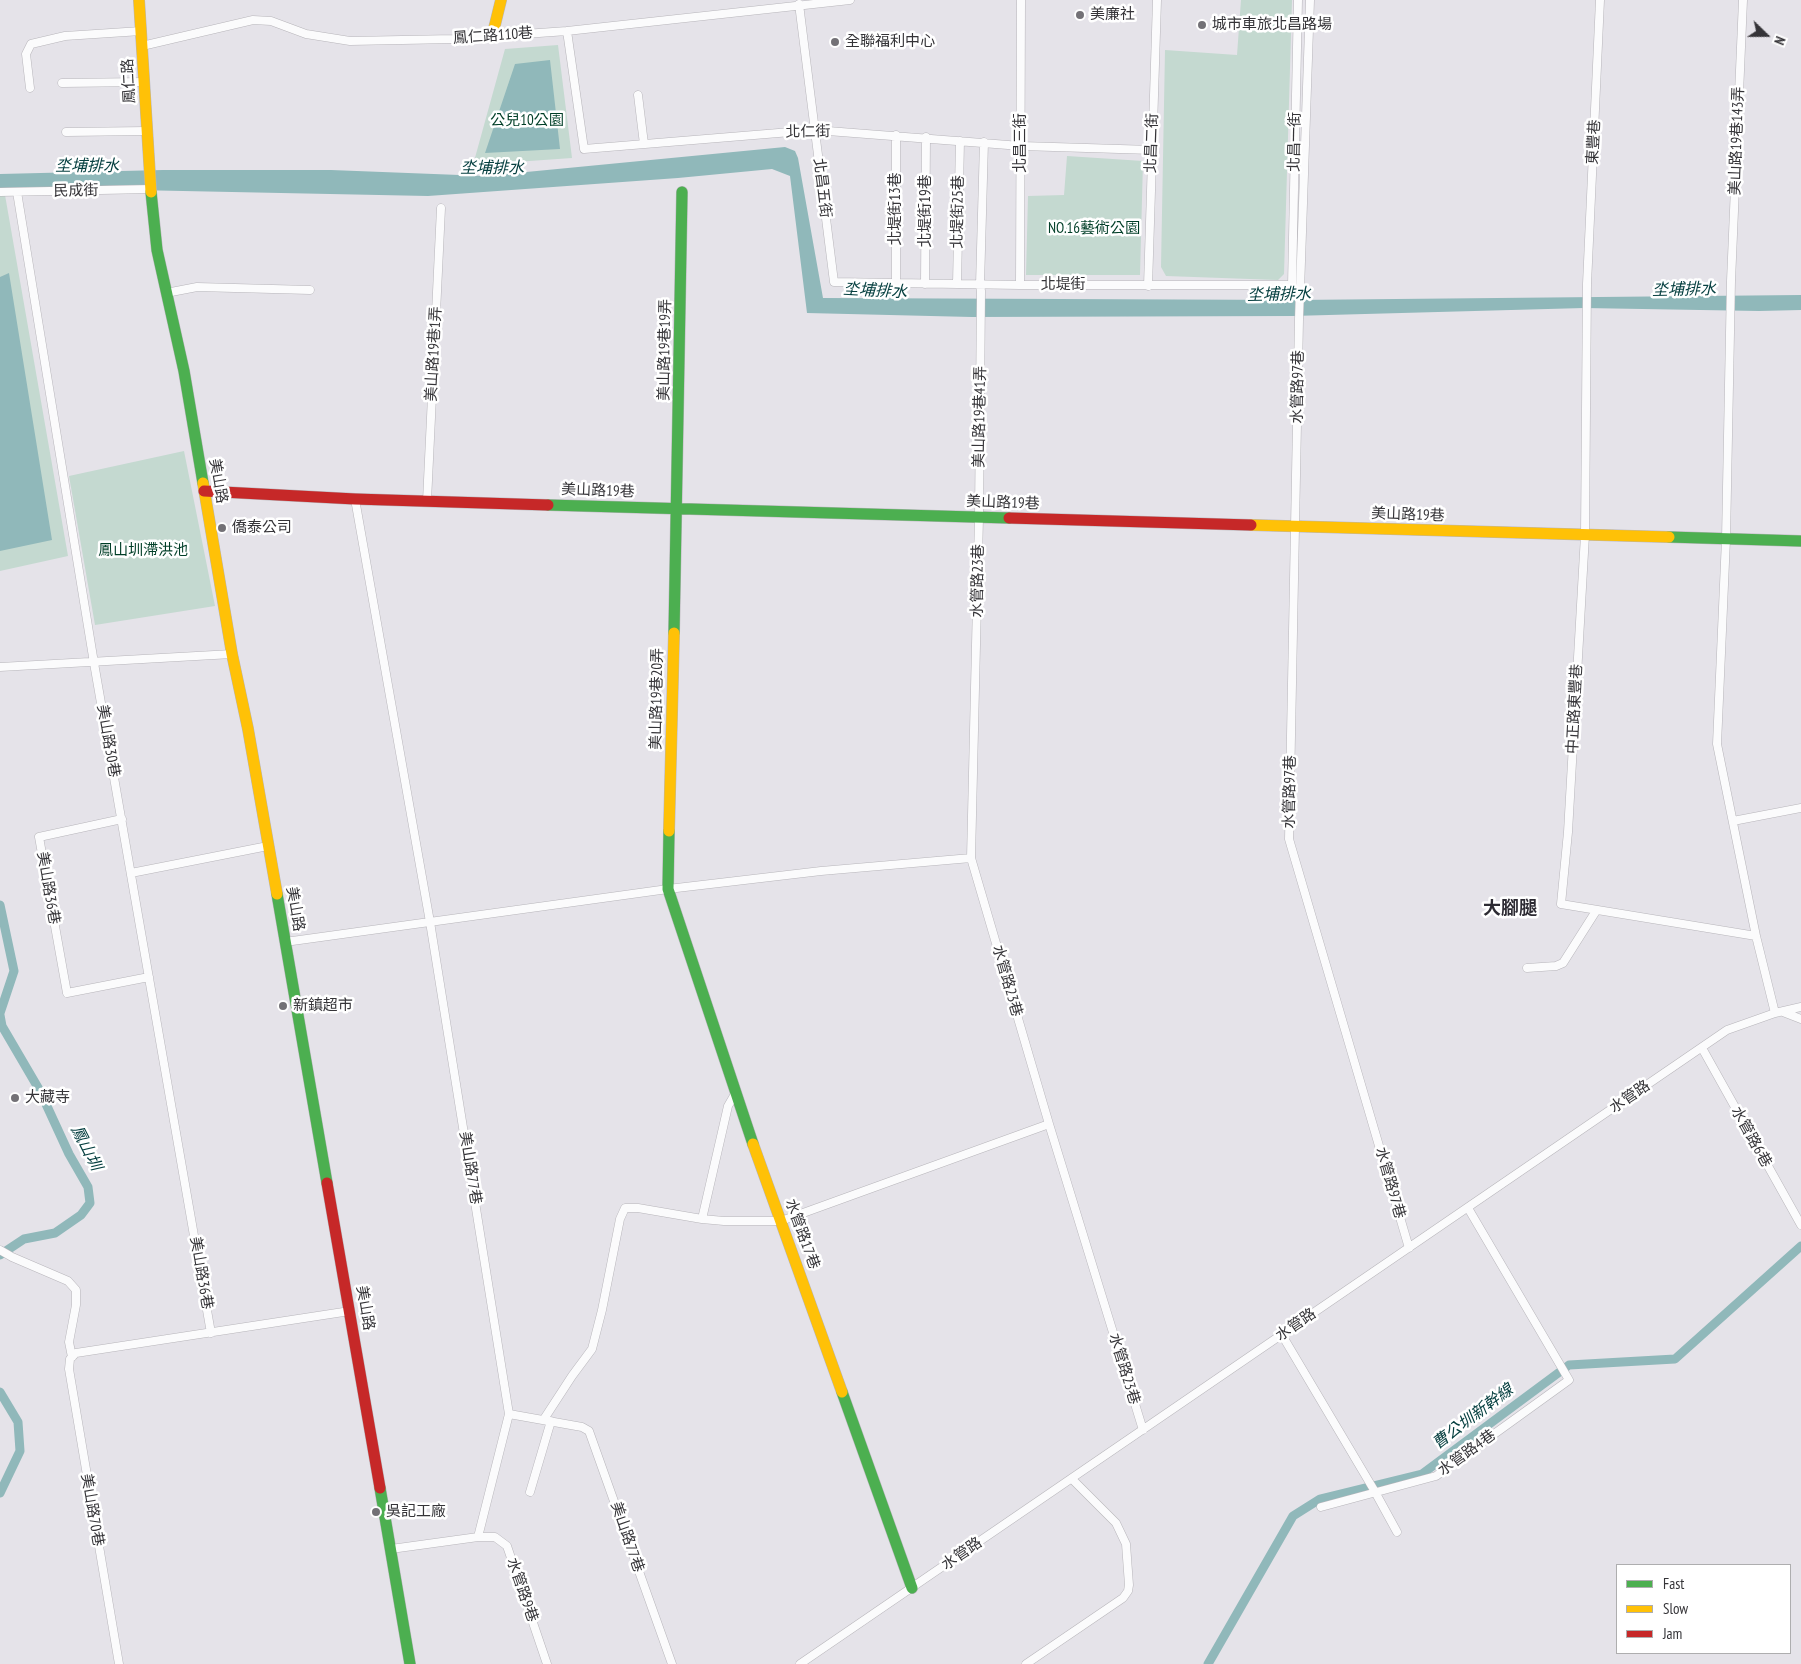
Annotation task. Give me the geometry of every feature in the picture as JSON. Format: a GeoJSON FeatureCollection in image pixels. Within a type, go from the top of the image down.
{"type":"FeatureCollection","features":[{"type":"Feature","properties":{"kind":"street","name":"鳳仁路"},"geometry":{"type":"LineString","coordinates":[[139,0],[148,160]]}},
{"type":"Feature","properties":{"kind":"street"},"geometry":{"type":"LineString","coordinates":[[492,37],[501,0]]}},
{"type":"Feature","properties":{"kind":"street","name":"鳳仁路110巷"},"geometry":{"type":"LineString","coordinates":[[142,46],[252,20],[271,21],[306,34],[350,41],[492,37],[567,31],[799,4],[850,0]]}},
{"type":"Feature","properties":{"kind":"street","name":"北昌三街"},"geometry":{"type":"LineString","coordinates":[[1020,285],[1021,0]]}},
{"type":"Feature","properties":{"kind":"street","name":"北昌二街"},"geometry":{"type":"LineString","coordinates":[[1148,286],[1157,0]]}},
{"type":"Feature","properties":{"kind":"street","name":"北昌一街"},"geometry":{"type":"LineString","coordinates":[[1292,285],[1298,0]]}},
{"type":"Feature","properties":{"kind":"street","name":"水管路97巷"},"geometry":{"type":"LineString","coordinates":[[1310,0],[1299,319],[1288,839],[1409,1248]]}},
{"type":"Feature","properties":{"kind":"street","name":"東豐巷"},"geometry":{"type":"LineString","coordinates":[[1588,316],[1587,284],[1600,0]]}},
{"type":"Feature","properties":{"kind":"street","name":"美山路19巷143弄"},"geometry":{"type":"LineString","coordinates":[[1726,539],[1731,281],[1743,0]]}},
{"type":"Feature","properties":{"kind":"street","name":"北昌五街"},"geometry":{"type":"LineString","coordinates":[[799,4],[834,282]]}},
{"type":"Feature","properties":{"kind":"street"},"geometry":{"type":"LineString","coordinates":[[30,88],[26,54],[31,44],[65,36],[141,31]]}},
{"type":"Feature","properties":{"kind":"street","name":"北仁街"},"geometry":{"type":"LineString","coordinates":[[567,31],[584,149],[815,130],[926,137],[1021,146],[1152,150]]}},
{"type":"Feature","properties":{"kind":"street"},"geometry":{"type":"LineString","coordinates":[[62,83],[144,82]]}},
{"type":"Feature","properties":{"kind":"street"},"geometry":{"type":"LineString","coordinates":[[638,95],[644,144]]}},
{"type":"Feature","properties":{"kind":"street"},"geometry":{"type":"LineString","coordinates":[[66,132],[147,131]]}},
{"type":"Feature","properties":{"kind":"street","name":"北堤街13巷"},"geometry":{"type":"LineString","coordinates":[[896,135],[896,283]]}},
{"type":"Feature","properties":{"kind":"street","name":"北堤街19巷"},"geometry":{"type":"LineString","coordinates":[[925,284],[926,137]]}},
{"type":"Feature","properties":{"kind":"street","name":"北堤街25巷"},"geometry":{"type":"LineString","coordinates":[[957,284],[960,140]]}},
{"type":"Feature","properties":{"kind":"street","name":"美山路19巷41弄"},"geometry":{"type":"LineString","coordinates":[[979,517],[984,142]]}},
{"type":"Feature","properties":{"kind":"street","name":"美山路"},"geometry":{"type":"LineString","coordinates":[[148,160],[157,250],[184,371],[232,654],[248,729],[350,1311],[410,1664]]}},
{"type":"Feature","properties":{"kind":"street","name":"民成街"},"geometry":{"type":"LineString","coordinates":[[0,192],[151,187]]}},
{"type":"Feature","properties":{"kind":"street","name":"美山路30巷"},"geometry":{"type":"LineString","coordinates":[[17,192],[94,662],[122,819]]}},
{"type":"Feature","properties":{"kind":"street","name":"美山路19巷19弄"},"geometry":{"type":"LineString","coordinates":[[677,509],[682,192]]}},
{"type":"Feature","properties":{"kind":"street","name":"美山路19巷1弄"},"geometry":{"type":"LineString","coordinates":[[427,500],[441,208]]}},
{"type":"Feature","properties":{"kind":"street","name":"北堤街"},"geometry":{"type":"LineString","coordinates":[[834,282],[957,284],[981,288],[1020,285],[1292,285]]}},
{"type":"Feature","properties":{"kind":"street"},"geometry":{"type":"LineString","coordinates":[[166,292],[197,287],[310,290]]}},
{"type":"Feature","properties":{"kind":"street","name":"中正路東豐巷"},"geometry":{"type":"LineString","coordinates":[[1588,316],[1585,535],[1568,832],[1561,904],[1756,936]]}},
{"type":"Feature","properties":{"kind":"street","name":"美山路19巷"},"geometry":{"type":"LineString","coordinates":[[204,491],[355,499],[1801,541]]}},
{"type":"Feature","properties":{"kind":"street","name":"美山路77巷"},"geometry":{"type":"LineString","coordinates":[[355,499],[430,922],[509,1414],[478,1536]]}},
{"type":"Feature","properties":{"kind":"street","name":"美山路19巷20弄"},"geometry":{"type":"LineString","coordinates":[[668,889],[677,509]]}},
{"type":"Feature","properties":{"kind":"street","name":"水管路23巷"},"geometry":{"type":"LineString","coordinates":[[979,517],[971,858],[1049,1124],[1143,1430]]}},
{"type":"Feature","properties":{"kind":"street"},"geometry":{"type":"LineString","coordinates":[[1726,539],[1717,744],[1756,936],[1779,1013],[1801,1019]]}},
{"type":"Feature","properties":{"kind":"street"},"geometry":{"type":"LineString","coordinates":[[0,668],[232,654]]}},
{"type":"Feature","properties":{"kind":"street"},"geometry":{"type":"LineString","coordinates":[[1733,821],[1801,808]]}},
{"type":"Feature","properties":{"kind":"street","name":"美山路36巷"},"geometry":{"type":"LineString","coordinates":[[149,977],[67,993],[39,837],[122,819],[211,1333]]}},
{"type":"Feature","properties":{"kind":"street"},"geometry":{"type":"LineString","coordinates":[[131,873],[268,846]]}},
{"type":"Feature","properties":{"kind":"street"},"geometry":{"type":"LineString","coordinates":[[285,942],[668,889],[821,871],[971,858]]}},
{"type":"Feature","properties":{"kind":"street","name":"水管路17巷"},"geometry":{"type":"LineString","coordinates":[[668,889],[735,1094],[912,1588]]}},
{"type":"Feature","properties":{"kind":"street"},"geometry":{"type":"LineString","coordinates":[[1527,968],[1556,966],[1563,962],[1596,911]]}},
{"type":"Feature","properties":{"kind":"street","name":"水管路"},"geometry":{"type":"LineString","coordinates":[[800,1664],[809,1661],[912,1588],[1727,1030],[1801,1007]]}},
{"type":"Feature","properties":{"kind":"street","name":"水管路6巷"},"geometry":{"type":"LineString","coordinates":[[1702,1048],[1801,1225]]}},
{"type":"Feature","properties":{"kind":"street"},"geometry":{"type":"LineString","coordinates":[[702,1219],[728,1106],[735,1094]]}},
{"type":"Feature","properties":{"kind":"street"},"geometry":{"type":"LineString","coordinates":[[530,1492],[548,1420],[572,1376],[592,1349],[602,1310],[620,1219],[625,1208],[638,1208],[724,1221],[781,1221],[1049,1124]]}},
{"type":"Feature","properties":{"kind":"street","name":"水管路4巷"},"geometry":{"type":"LineString","coordinates":[[1321,1508],[1374,1491],[1436,1476],[1567,1382],[1568,1377],[1468,1208]]}},
{"type":"Feature","properties":{"kind":"street","name":"美山路70巷"},"geometry":{"type":"LineString","coordinates":[[0,1250],[68,1281],[76,1290],[69,1342],[72,1357],[69,1369],[119,1664]]}},
{"type":"Feature","properties":{"kind":"street"},"geometry":{"type":"LineString","coordinates":[[72,1357],[76,1353],[350,1311]]}},
{"type":"Feature","properties":{"kind":"street"},"geometry":{"type":"LineString","coordinates":[[1282,1335],[1368,1479],[1397,1532]]}},
{"type":"Feature","properties":{"kind":"street","name":"美山路77巷"},"geometry":{"type":"LineString","coordinates":[[509,1414],[582,1427],[589,1431],[672,1664]]}},
{"type":"Feature","properties":{"kind":"street"},"geometry":{"type":"LineString","coordinates":[[1026,1664],[1123,1598],[1128,1591],[1126,1544],[1116,1523],[1072,1479]]}},
{"type":"Feature","properties":{"kind":"street"},"geometry":{"type":"LineString","coordinates":[[391,1549],[478,1536]]}},
{"type":"Feature","properties":{"kind":"street","name":"水管路9巷"},"geometry":{"type":"LineString","coordinates":[[478,1536],[495,1537],[507,1546],[548,1664]]}},
{"type":"Feature","properties":{"kind":"green space"},"geometry":{"type":"Polygon","coordinates":[[[1241,0],[1292,0],[1284,274],[1278,280],[1166,276],[1161,267],[1165,50],[1237,55],[1241,0]]]}},
{"type":"Feature","properties":{"kind":"green space","name":"公兒10公園"},"geometry":{"type":"Polygon","coordinates":[[[558,45],[572,158],[473,165],[505,49],[558,45]]]}},
{"type":"Feature","properties":{"kind":"green space","name":"NO.16藝術公園"},"geometry":{"type":"Polygon","coordinates":[[[1067,156],[1143,161],[1140,275],[1026,275],[1028,196],[1064,195],[1067,156]]]}},
{"type":"Feature","properties":{"kind":"green space","name":"鳳山圳滯洪池"},"geometry":{"type":"Polygon","coordinates":[[[5,195],[68,556],[0,571],[0,196],[5,195]]]}},
{"type":"Feature","properties":{"kind":"green space","name":"鳳山圳滯洪池"},"geometry":{"type":"Polygon","coordinates":[[[184,451],[215,606],[95,625],[69,476],[184,451]]]}},
{"type":"Feature","properties":{"kind":"water"},"geometry":{"type":"Polygon","coordinates":[[[550,60],[560,149],[485,153],[515,64],[550,60]]]}},
{"type":"Feature","properties":{"kind":"water"},"geometry":{"type":"Polygon","coordinates":[[[785,147],[795,151],[798,158],[823,298],[1295,300],[1801,295],[1801,310],[1584,308],[1292,316],[972,317],[807,313],[790,176],[772,169],[678,178],[428,196],[134,190],[0,192],[0,174],[163,170],[331,170],[485,176],[785,147]]]}},
{"type":"Feature","properties":{"kind":"water","name":"鳳山圳滯洪池"},"geometry":{"type":"Polygon","coordinates":[[[9,273],[52,540],[0,551],[0,277],[9,273]]]}},
{"type":"Feature","properties":{"kind":"waterway","name":"鳳山圳"},"geometry":{"type":"LineString","coordinates":[[0,905],[14,971],[0,1013]]}},
{"type":"Feature","properties":{"kind":"waterway","name":"鳳山圳"},"geometry":{"type":"LineString","coordinates":[[0,1015],[2,1026],[40,1091],[69,1154],[88,1187],[90,1203],[81,1215],[55,1233],[24,1239],[0,1255]]}},
{"type":"Feature","properties":{"kind":"waterway","name":"曹公圳新幹線"},"geometry":{"type":"LineString","coordinates":[[1208,1664],[1293,1516],[1320,1499],[1422,1474],[1569,1365],[1675,1359],[1801,1246]]}},
{"type":"Feature","properties":{"kind":"waterway","name":"鳳山圳"},"geometry":{"type":"LineString","coordinates":[[0,1392],[18,1422],[20,1451],[0,1493]]}},
{"type":"Feature","properties":{"kind":"traffic: fast"},"geometry":{"type":"LineString","coordinates":[[151,192],[157,250],[184,371],[203,483]]}},
{"type":"Feature","properties":{"kind":"traffic: fast"},"geometry":{"type":"LineString","coordinates":[[674,633],[682,192]]}},
{"type":"Feature","properties":{"kind":"traffic: fast"},"geometry":{"type":"LineString","coordinates":[[548,505],[1009,518]]}},
{"type":"Feature","properties":{"kind":"traffic: fast"},"geometry":{"type":"LineString","coordinates":[[1669,537],[1801,541]]}},
{"type":"Feature","properties":{"kind":"traffic: fast"},"geometry":{"type":"LineString","coordinates":[[669,831],[668,889],[753,1144]]}},
{"type":"Feature","properties":{"kind":"traffic: fast"},"geometry":{"type":"LineString","coordinates":[[277,894],[327,1183]]}},
{"type":"Feature","properties":{"kind":"traffic: fast"},"geometry":{"type":"LineString","coordinates":[[842,1392],[912,1588]]}},
{"type":"Feature","properties":{"kind":"traffic: fast"},"geometry":{"type":"LineString","coordinates":[[380,1488],[410,1664]]}},
{"type":"Feature","properties":{"kind":"traffic: slow"},"geometry":{"type":"LineString","coordinates":[[139,0],[151,192]]}},
{"type":"Feature","properties":{"kind":"traffic: slow"},"geometry":{"type":"LineString","coordinates":[[492,37],[501,0]]}},
{"type":"Feature","properties":{"kind":"traffic: slow"},"geometry":{"type":"LineString","coordinates":[[203,483],[232,654],[248,729],[277,894]]}},
{"type":"Feature","properties":{"kind":"traffic: slow"},"geometry":{"type":"LineString","coordinates":[[1251,525],[1669,537]]}},
{"type":"Feature","properties":{"kind":"traffic: slow"},"geometry":{"type":"LineString","coordinates":[[669,831],[674,633]]}},
{"type":"Feature","properties":{"kind":"traffic: slow"},"geometry":{"type":"LineString","coordinates":[[753,1144],[842,1392]]}},
{"type":"Feature","properties":{"kind":"traffic: jam"},"geometry":{"type":"LineString","coordinates":[[204,491],[355,499],[548,505]]}},
{"type":"Feature","properties":{"kind":"traffic: jam"},"geometry":{"type":"LineString","coordinates":[[1009,518],[1251,525]]}},
{"type":"Feature","properties":{"kind":"traffic: jam"},"geometry":{"type":"LineString","coordinates":[[327,1183],[380,1488]]}},
{"type":"Feature","properties":{"kind":"place","name":"美廉社"},"geometry":{"type":"Point","coordinates":[1080,15]}},
{"type":"Feature","properties":{"kind":"place","name":"城市車旅北昌路場"},"geometry":{"type":"Point","coordinates":[1202,25]}},
{"type":"Feature","properties":{"kind":"place","name":"全聯福利中心"},"geometry":{"type":"Point","coordinates":[835,42]}},
{"type":"Feature","properties":{"kind":"place","name":"僑泰公司"},"geometry":{"type":"Point","coordinates":[222,528]}},
{"type":"Feature","properties":{"kind":"place","name":"新鎮超市"},"geometry":{"type":"Point","coordinates":[283,1006]}},
{"type":"Feature","properties":{"kind":"place","name":"大藏寺"},"geometry":{"type":"Point","coordinates":[15,1098]}},
{"type":"Feature","properties":{"kind":"place","name":"吳記工廠"},"geometry":{"type":"Point","coordinates":[376,1512]}},
{"type":"Feature","properties":{"kind":"district","name":"大腳腿"},"geometry":{"type":"Point","coordinates":[1510,909]}},
{"type":"Feature","properties":{"kind":"water label","name":"坔埔排水"},"geometry":{"type":"Point","coordinates":[87,166]}},
{"type":"Feature","properties":{"kind":"water label","name":"坔埔排水"},"geometry":{"type":"Point","coordinates":[492,168]}},
{"type":"Feature","properties":{"kind":"water label","name":"坔埔排水"},"geometry":{"type":"Point","coordinates":[1684,290]}},
{"type":"Feature","properties":{"kind":"water label","name":"坔埔排水"},"geometry":{"type":"Point","coordinates":[875,291]}},
{"type":"Feature","properties":{"kind":"water label","name":"坔埔排水"},"geometry":{"type":"Point","coordinates":[1279,295]}}]}
